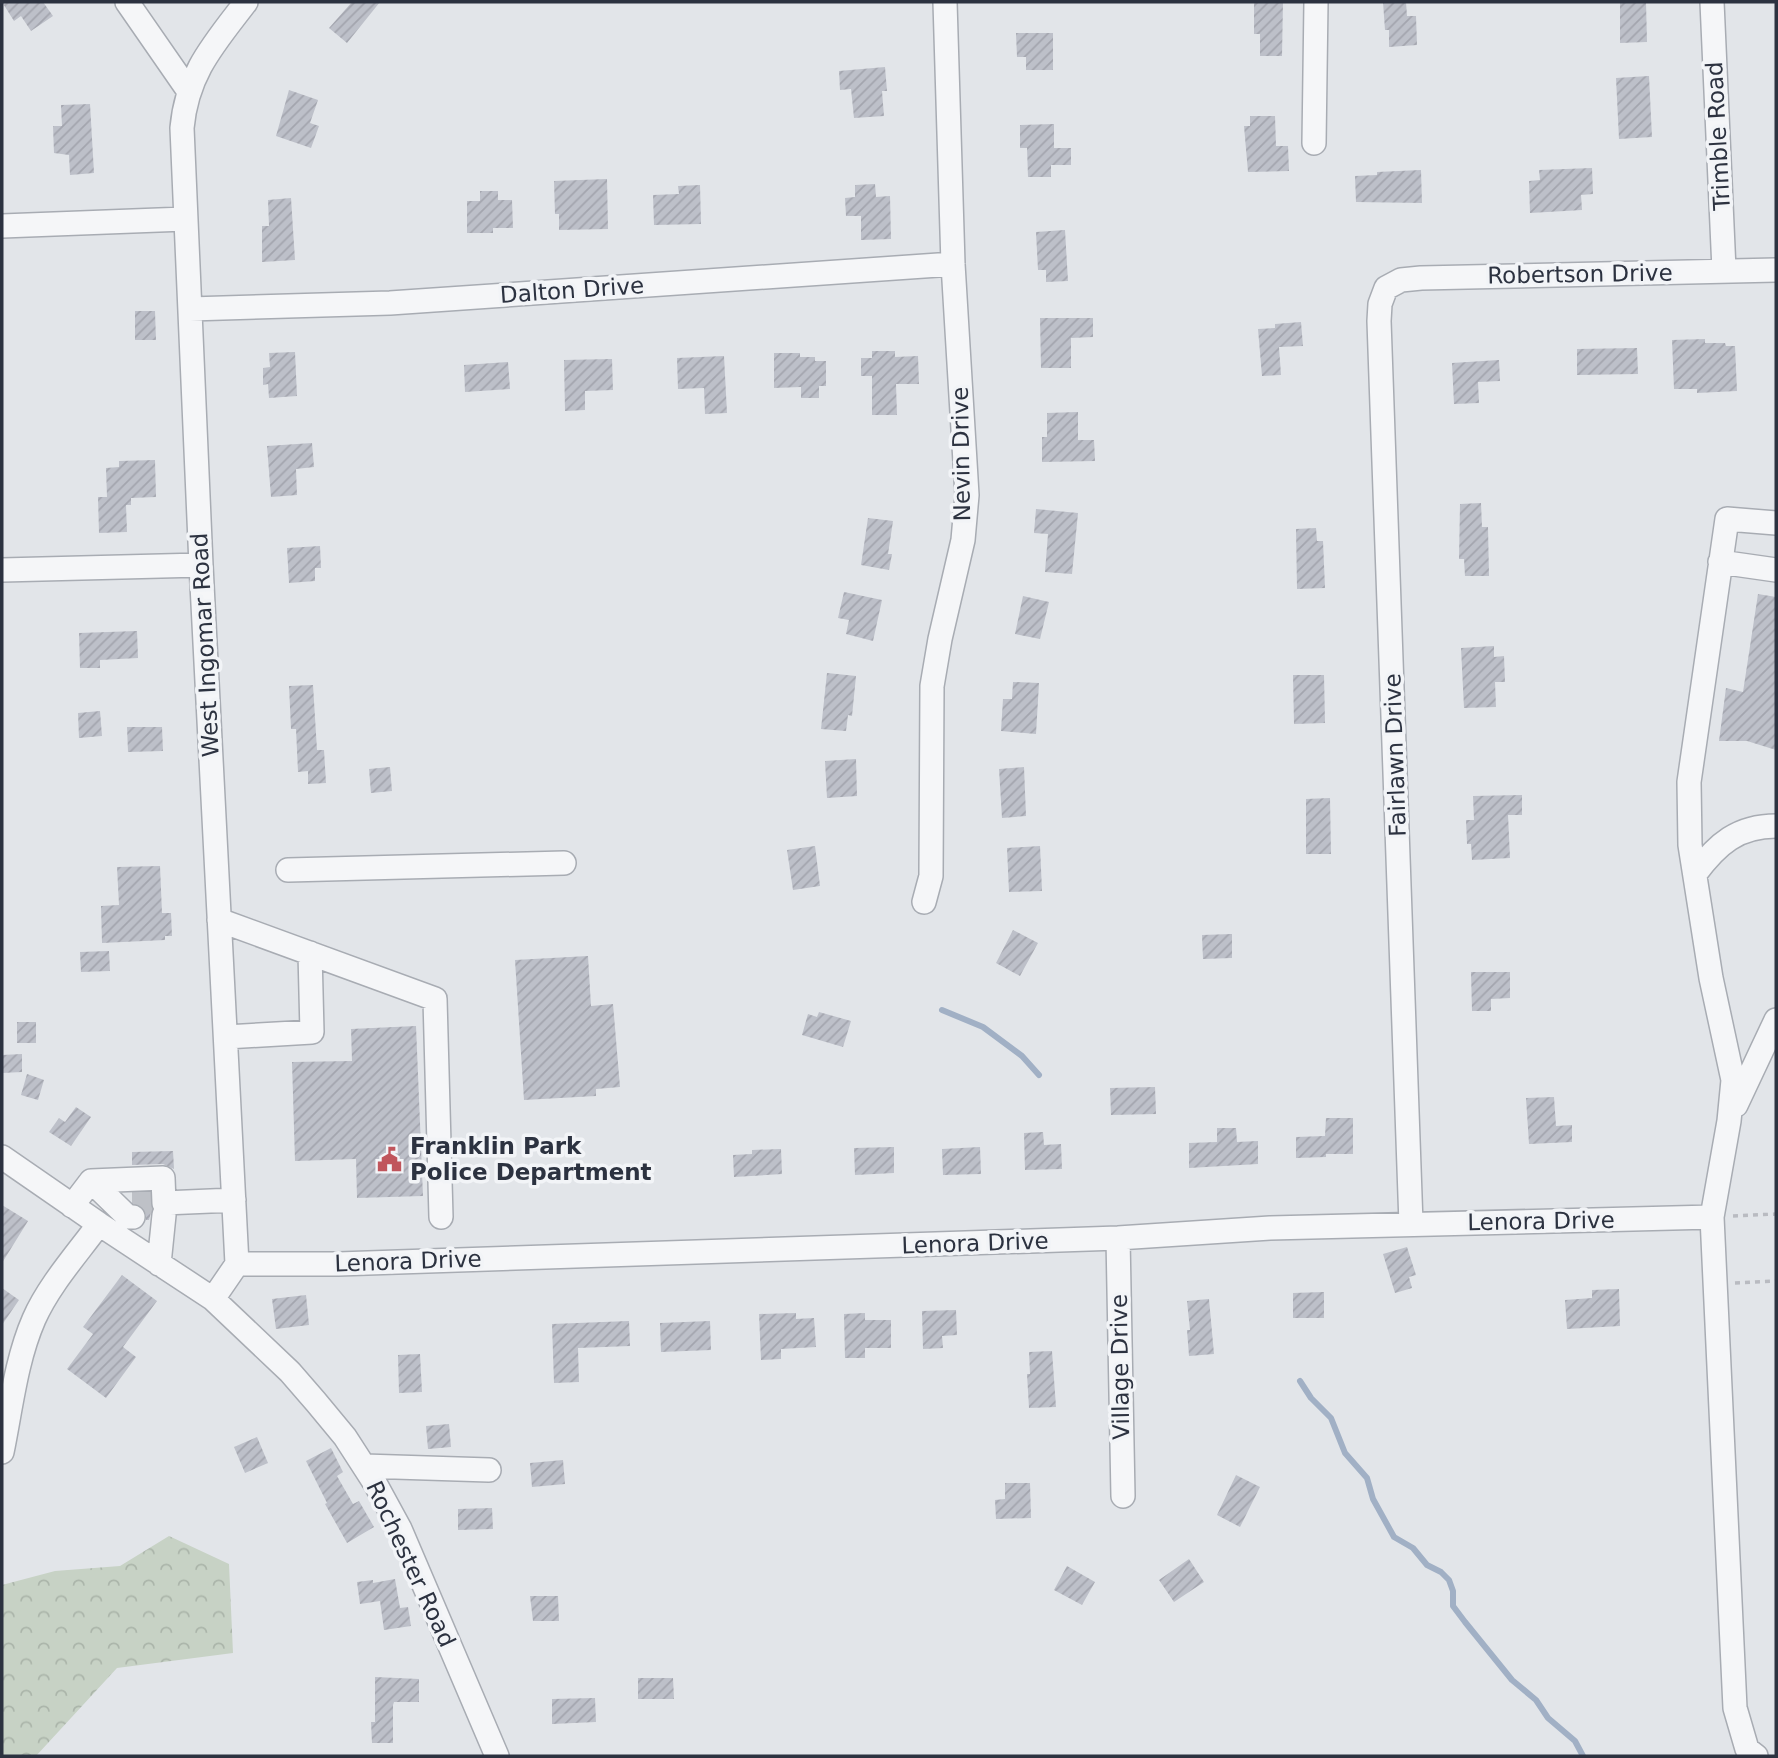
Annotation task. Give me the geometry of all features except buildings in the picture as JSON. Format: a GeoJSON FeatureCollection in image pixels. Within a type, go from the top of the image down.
{"type":"FeatureCollection","features":[{"type":"Feature","properties":{"kind":"street"},"geometry":{"type":"LineString","coordinates":[[127,2],[188,90]]}},
{"type":"Feature","properties":{"kind":"street","name":"West Ingomar Road"},"geometry":{"type":"LineString","coordinates":[[237,1264],[201,565],[182,128],[188,90],[212,46],[247,2]]}},
{"type":"Feature","properties":{"kind":"street","name":"Nevin Drive"},"geometry":{"type":"LineString","coordinates":[[924,902],[931,876],[932,686],[963,540],[967,495],[953,264],[945,2]]}},
{"type":"Feature","properties":{"kind":"street"},"geometry":{"type":"LineString","coordinates":[[1314,143],[1316,2]]}},
{"type":"Feature","properties":{"kind":"street","name":"Trimble Road"},"geometry":{"type":"LineString","coordinates":[[1712,2],[1724,270]]}},
{"type":"Feature","properties":{"kind":"street"},"geometry":{"type":"LineString","coordinates":[[2,226],[185,219]]}},
{"type":"Feature","properties":{"kind":"street","name":"Dalton Drive"},"geometry":{"type":"LineString","coordinates":[[190,309],[390,303],[953,264]]}},
{"type":"Feature","properties":{"kind":"street","name":"Robertson Drive"},"geometry":{"type":"LineString","coordinates":[[1386,288],[1401,280],[1420,278],[1776,270]]}},
{"type":"Feature","properties":{"kind":"street","name":"Fairlawn Drive"},"geometry":{"type":"LineString","coordinates":[[1386,288],[1380,304],[1379,321],[1411,1223]]}},
{"type":"Feature","properties":{"kind":"street"},"geometry":{"type":"LineString","coordinates":[[1756,1756],[1747,1749],[1735,1708],[1712,1217],[1733,1080],[1711,978],[1690,845],[1689,782],[1727,519],[1776,523]]}},
{"type":"Feature","properties":{"kind":"street"},"geometry":{"type":"LineString","coordinates":[[1720,562],[1776,570]]}},
{"type":"Feature","properties":{"kind":"street"},"geometry":{"type":"LineString","coordinates":[[2,570],[201,565]]}},
{"type":"Feature","properties":{"kind":"street"},"geometry":{"type":"LineString","coordinates":[[1695,874],[1711,851],[1735,834],[1765,826],[1776,826]]}},
{"type":"Feature","properties":{"kind":"street"},"geometry":{"type":"LineString","coordinates":[[288,870],[564,863]]}},
{"type":"Feature","properties":{"kind":"street"},"geometry":{"type":"LineString","coordinates":[[219,920],[435,999],[441,1217]]}},
{"type":"Feature","properties":{"kind":"street"},"geometry":{"type":"LineString","coordinates":[[226,1037],[312,1032],[310,953]]}},
{"type":"Feature","properties":{"kind":"street"},"geometry":{"type":"LineString","coordinates":[[1728,1121],[1776,1020]]}},
{"type":"Feature","properties":{"kind":"street","name":"Rochester Road"},"geometry":{"type":"LineString","coordinates":[[2,1157],[213,1299],[290,1372],[345,1437],[400,1530],[498,1756]]}},
{"type":"Feature","properties":{"kind":"street"},"geometry":{"type":"LineString","coordinates":[[91,1181],[163,1178],[145,1208],[159,1264]]}},
{"type":"Feature","properties":{"kind":"street"},"geometry":{"type":"LineString","coordinates":[[91,1181],[145,1208],[234,1200]]}},
{"type":"Feature","properties":{"kind":"street"},"geometry":{"type":"LineString","coordinates":[[72,1206],[91,1181]]}},
{"type":"Feature","properties":{"kind":"street","name":"Lenora Drive"},"geometry":{"type":"LineString","coordinates":[[237,1264],[352,1263],[1118,1238],[1270,1228],[1411,1223],[1712,1217]]}},
{"type":"Feature","properties":{"kind":"street"},"geometry":{"type":"LineString","coordinates":[[2,1451],[20,1365],[34,1318],[99,1224]]}},
{"type":"Feature","properties":{"kind":"street","name":"Village Drive"},"geometry":{"type":"LineString","coordinates":[[1118,1238],[1123,1496]]}},
{"type":"Feature","properties":{"kind":"street"},"geometry":{"type":"LineString","coordinates":[[213,1299],[237,1264]]}},
{"type":"Feature","properties":{"kind":"street"},"geometry":{"type":"LineString","coordinates":[[364,1466],[489,1470]]}},
{"type":"Feature","properties":{"kind":"path"},"geometry":{"type":"LineString","coordinates":[[1712,1217],[1776,1214]]}},
{"type":"Feature","properties":{"kind":"path"},"geometry":{"type":"LineString","coordinates":[[1715,1285],[1776,1281]]}},
{"type":"Feature","properties":{"kind":"green space"},"geometry":{"type":"Polygon","coordinates":[[[169,1536],[229,1564],[233,1653],[117,1668],[36,1756],[2,1756],[2,1585],[55,1571],[120,1566],[169,1536]]]}},
{"type":"Feature","properties":{"kind":"waterway"},"geometry":{"type":"LineString","coordinates":[[942,1010],[983,1027],[1022,1056],[1039,1075]]}},
{"type":"Feature","properties":{"kind":"waterway"},"geometry":{"type":"LineString","coordinates":[[1300,1381],[1311,1398],[1331,1418],[1345,1453],[1367,1478],[1373,1499],[1394,1537],[1413,1548],[1427,1565],[1441,1572],[1449,1580],[1453,1591],[1453,1606],[1465,1622],[1512,1680],[1536,1700],[1548,1718],[1575,1741],[1583,1756]]}},
{"type":"Feature","properties":{"kind":"tunnel"},"geometry":{"type":"LineString","coordinates":[[132,1202],[154,1202]]}},
{"type":"Feature","properties":{"kind":"place","name":"Franklin Park Police Department"},"geometry":{"type":"Point","coordinates":[390,1159]}}]}
